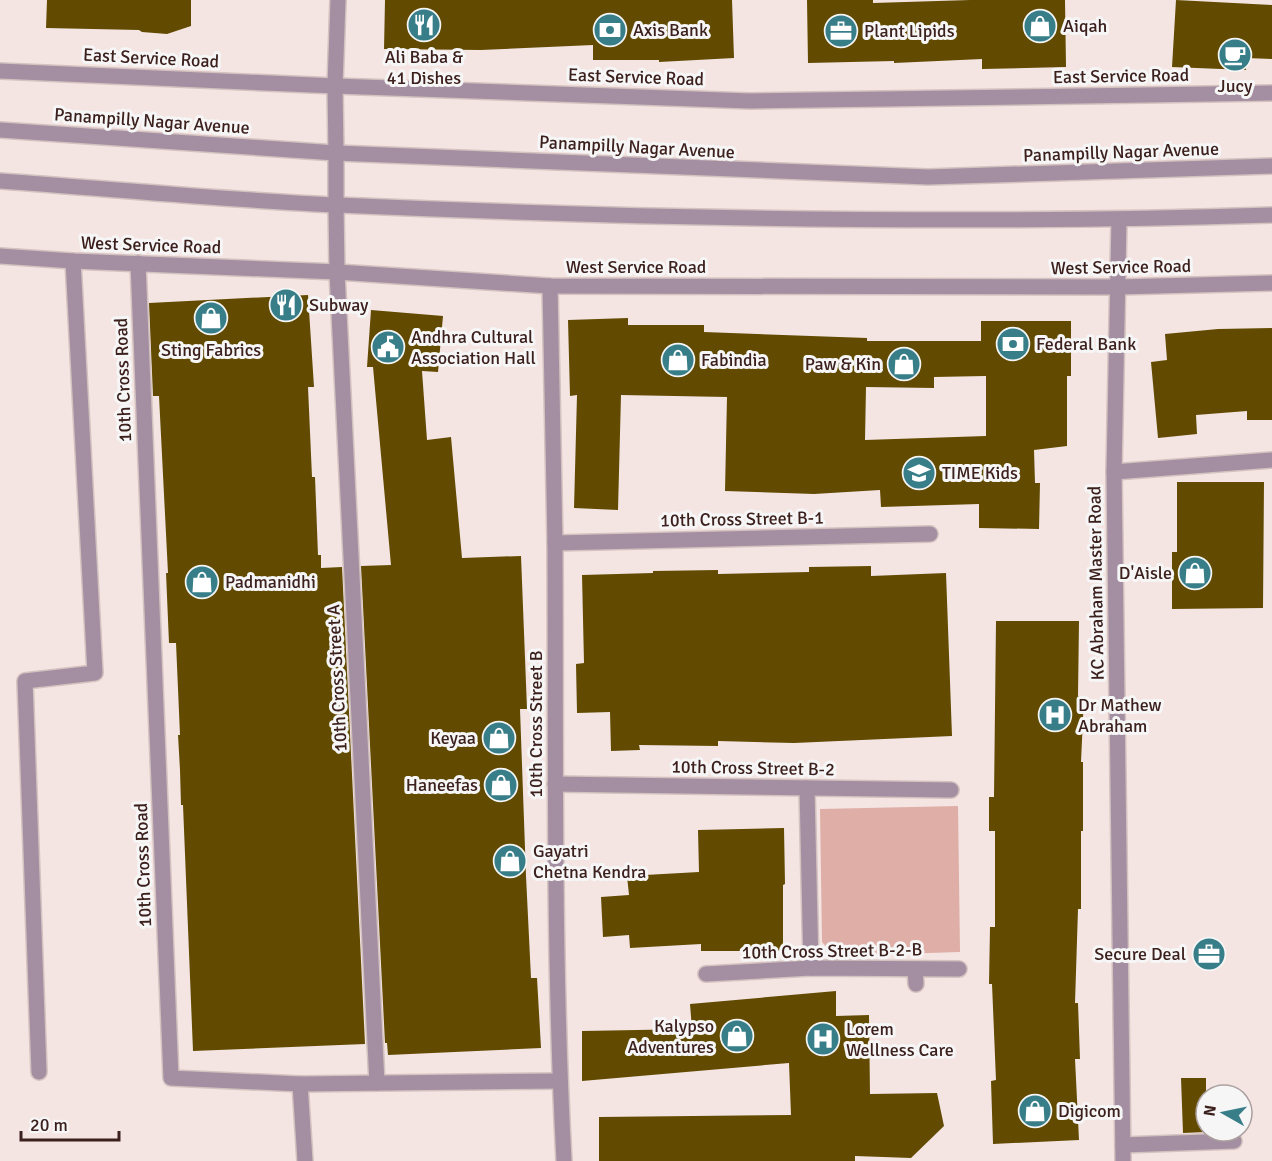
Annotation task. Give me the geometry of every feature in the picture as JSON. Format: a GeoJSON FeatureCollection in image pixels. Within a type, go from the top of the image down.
{"type":"FeatureCollection","features":[{"type":"Feature","properties":{"kind":"street"},"geometry":{"type":"LineString","coordinates":[[337,272],[338,0]]}},
{"type":"Feature","properties":{"kind":"street","name":"East Service Road"},"geometry":{"type":"LineString","coordinates":[[0,71],[750,101],[1272,93]]}},
{"type":"Feature","properties":{"kind":"street","name":"Panampilly Nagar Avenue"},"geometry":{"type":"LineString","coordinates":[[0,130],[336,153],[928,177],[1272,166]]}},
{"type":"Feature","properties":{"kind":"street"},"geometry":{"type":"LineString","coordinates":[[0,181],[336,205],[746,219],[1119,220],[1272,215]]}},
{"type":"Feature","properties":{"kind":"street","name":"KC Abraham Master Road"},"geometry":{"type":"LineString","coordinates":[[1119,220],[1114,472],[1123,1161]]}},
{"type":"Feature","properties":{"kind":"street","name":"West Service Road"},"geometry":{"type":"LineString","coordinates":[[0,256],[337,272],[550,286],[1118,287],[1272,284]]}},
{"type":"Feature","properties":{"kind":"street"},"geometry":{"type":"LineString","coordinates":[[39,1072],[25,681],[96,673],[73,261]]}},
{"type":"Feature","properties":{"kind":"street","name":"10th Cross Road"},"geometry":{"type":"LineString","coordinates":[[138,263],[171,1078],[300,1084],[560,1081]]}},
{"type":"Feature","properties":{"kind":"street","name":"10th Cross Street A"},"geometry":{"type":"LineString","coordinates":[[337,272],[377,1083]]}},
{"type":"Feature","properties":{"kind":"street","name":"10th Cross Street B"},"geometry":{"type":"LineString","coordinates":[[550,286],[555,543],[555,784],[560,1081],[564,1161]]}},
{"type":"Feature","properties":{"kind":"street"},"geometry":{"type":"LineString","coordinates":[[1114,472],[1272,460]]}},
{"type":"Feature","properties":{"kind":"street","name":"10th Cross Street B-1"},"geometry":{"type":"LineString","coordinates":[[555,543],[930,534]]}},
{"type":"Feature","properties":{"kind":"street","name":"10th Cross Street B-2"},"geometry":{"type":"LineString","coordinates":[[555,784],[951,790]]}},
{"type":"Feature","properties":{"kind":"street"},"geometry":{"type":"LineString","coordinates":[[807,788],[811,968]]}},
{"type":"Feature","properties":{"kind":"street","name":"10th Cross Street B-2-B"},"geometry":{"type":"LineString","coordinates":[[706,974],[811,968],[915,976],[959,969]]}},
{"type":"Feature","properties":{"kind":"street"},"geometry":{"type":"LineString","coordinates":[[300,1084],[305,1161]]}},
{"type":"Feature","properties":{"kind":"street"},"geometry":{"type":"LineString","coordinates":[[1123,1145],[1194,1142]]}},
{"type":"Feature","properties":{"kind":"shaded area"},"geometry":{"type":"Polygon","coordinates":[[[958,806],[960,952],[834,956],[822,942],[820,809],[958,806]]]}},
{"type":"Feature","properties":{"kind":"building"},"geometry":{"type":"Polygon","coordinates":[[[47,0],[191,0],[191,26],[167,34],[139,30],[46,28],[47,0]]]}},
{"type":"Feature","properties":{"kind":"building"},"geometry":{"type":"Polygon","coordinates":[[[385,0],[732,0],[734,58],[659,62],[659,60],[593,60],[593,45],[481,50],[384,49],[385,0]]]}},
{"type":"Feature","properties":{"kind":"building"},"geometry":{"type":"Polygon","coordinates":[[[807,0],[873,0],[873,3],[1065,0],[1066,67],[982,69],[982,59],[894,63],[894,61],[808,63],[807,0]]]}},
{"type":"Feature","properties":{"kind":"building"},"geometry":{"type":"Polygon","coordinates":[[[1176,0],[1272,5],[1272,59],[1246,58],[1246,70],[1172,67],[1176,0]]]}},
{"type":"Feature","properties":{"kind":"building"},"geometry":{"type":"Polygon","coordinates":[[[308,295],[314,387],[308,387],[318,555],[321,555],[321,568],[342,567],[365,1044],[193,1051],[178,735],[180,735],[176,643],[169,643],[166,573],[168,573],[159,396],[153,396],[149,303],[308,295]]]}},
{"type":"Feature","properties":{"kind":"building"},"geometry":{"type":"Polygon","coordinates":[[[371,310],[443,316],[438,372],[422,371],[427,440],[451,437],[462,558],[521,556],[527,709],[520,709],[526,876],[531,978],[537,978],[541,1048],[388,1055],[387,1043],[385,1043],[361,566],[391,565],[373,367],[367,367],[371,310]]]}},
{"type":"Feature","properties":{"kind":"building"},"geometry":{"type":"Polygon","coordinates":[[[628,318],[628,325],[704,325],[704,332],[867,338],[867,341],[981,341],[981,321],[1071,321],[1071,376],[1067,376],[1067,446],[1034,450],[1035,483],[1040,483],[1039,529],[979,528],[979,504],[881,507],[880,490],[814,494],[725,491],[727,397],[621,395],[618,510],[574,508],[577,395],[570,396],[568,320],[628,318]],[[986,376],[934,377],[934,388],[866,387],[865,440],[986,436],[986,376]]]}},
{"type":"Feature","properties":{"kind":"building"},"geometry":{"type":"Polygon","coordinates":[[[1272,328],[1272,420],[1247,420],[1247,411],[1196,415],[1197,434],[1158,438],[1151,362],[1167,360],[1165,334],[1218,329],[1272,328]]]}},
{"type":"Feature","properties":{"kind":"building"},"geometry":{"type":"Polygon","coordinates":[[[1177,482],[1264,482],[1263,608],[1172,609],[1172,552],[1177,552],[1177,482]]]}},
{"type":"Feature","properties":{"kind":"building"},"geometry":{"type":"Polygon","coordinates":[[[871,566],[871,576],[946,573],[952,736],[794,743],[718,741],[718,746],[639,745],[640,750],[611,751],[610,712],[577,713],[576,664],[584,663],[582,575],[718,570],[718,574],[809,572],[809,567],[871,566]]]}},
{"type":"Feature","properties":{"kind":"building"},"geometry":{"type":"Polygon","coordinates":[[[996,621],[1079,621],[1078,696],[1084,696],[1081,762],[1083,762],[1083,831],[1081,831],[1081,909],[1078,909],[1075,1003],[1078,1003],[1080,1059],[1075,1059],[1079,1140],[993,1144],[991,1081],[996,1080],[992,984],[989,984],[990,927],[995,927],[995,831],[989,831],[989,797],[994,797],[996,621]]]}},
{"type":"Feature","properties":{"kind":"building"},"geometry":{"type":"Polygon","coordinates":[[[784,828],[783,951],[701,951],[701,944],[630,948],[629,935],[603,937],[601,897],[629,895],[627,876],[699,872],[698,830],[784,828]]]}},
{"type":"Feature","properties":{"kind":"building"},"geometry":{"type":"Polygon","coordinates":[[[836,991],[836,1016],[869,1015],[870,1094],[937,1093],[944,1126],[911,1158],[855,1156],[855,1161],[599,1161],[599,1117],[791,1115],[789,1063],[582,1081],[582,1031],[692,1029],[690,1004],[836,991]]]}},
{"type":"Feature","properties":{"kind":"building"},"geometry":{"type":"Polygon","coordinates":[[[1181,1078],[1206,1078],[1206,1083],[1194,1083],[1194,1133],[1183,1133],[1181,1078]]]}},
{"type":"Feature","properties":{"kind":"place","name":"Ali Baba & 41 Dishes"},"geometry":{"type":"Point","coordinates":[424,25]}},
{"type":"Feature","properties":{"kind":"place","name":"Aiqah"},"geometry":{"type":"Point","coordinates":[1040,26]}},
{"type":"Feature","properties":{"kind":"place","name":"Axis Bank"},"geometry":{"type":"Point","coordinates":[610,30]}},
{"type":"Feature","properties":{"kind":"place","name":"Plant Lipids"},"geometry":{"type":"Point","coordinates":[841,31]}},
{"type":"Feature","properties":{"kind":"place","name":"Jucy"},"geometry":{"type":"Point","coordinates":[1235,55]}},
{"type":"Feature","properties":{"kind":"place","name":"Subway"},"geometry":{"type":"Point","coordinates":[286,305]}},
{"type":"Feature","properties":{"kind":"place","name":"Sting Fabrics"},"geometry":{"type":"Point","coordinates":[211,318]}},
{"type":"Feature","properties":{"kind":"place","name":"Federal Bank"},"geometry":{"type":"Point","coordinates":[1013,344]}},
{"type":"Feature","properties":{"kind":"place","name":"Andhra Cultural Association Hall"},"geometry":{"type":"Point","coordinates":[388,347]}},
{"type":"Feature","properties":{"kind":"place","name":"Fabindia"},"geometry":{"type":"Point","coordinates":[678,360]}},
{"type":"Feature","properties":{"kind":"place","name":"Paw & Kin"},"geometry":{"type":"Point","coordinates":[904,364]}},
{"type":"Feature","properties":{"kind":"place","name":"TIME Kids"},"geometry":{"type":"Point","coordinates":[919,473]}},
{"type":"Feature","properties":{"kind":"place","name":"D'Aisle"},"geometry":{"type":"Point","coordinates":[1195,573]}},
{"type":"Feature","properties":{"kind":"place","name":"Padmanidhi"},"geometry":{"type":"Point","coordinates":[202,582]}},
{"type":"Feature","properties":{"kind":"place","name":"Dr Mathew Abraham"},"geometry":{"type":"Point","coordinates":[1055,715]}},
{"type":"Feature","properties":{"kind":"place","name":"Keyaa"},"geometry":{"type":"Point","coordinates":[499,738]}},
{"type":"Feature","properties":{"kind":"place","name":"Haneefas"},"geometry":{"type":"Point","coordinates":[501,785]}},
{"type":"Feature","properties":{"kind":"place","name":"Gayatri Chetna Kendra"},"geometry":{"type":"Point","coordinates":[510,861]}},
{"type":"Feature","properties":{"kind":"place","name":"Secure Deal"},"geometry":{"type":"Point","coordinates":[1209,954]}},
{"type":"Feature","properties":{"kind":"place","name":"Kalypso Adventures"},"geometry":{"type":"Point","coordinates":[737,1036]}},
{"type":"Feature","properties":{"kind":"place","name":"Lorem Wellness Care"},"geometry":{"type":"Point","coordinates":[823,1039]}},
{"type":"Feature","properties":{"kind":"place","name":"Digicom"},"geometry":{"type":"Point","coordinates":[1035,1111]}}]}
